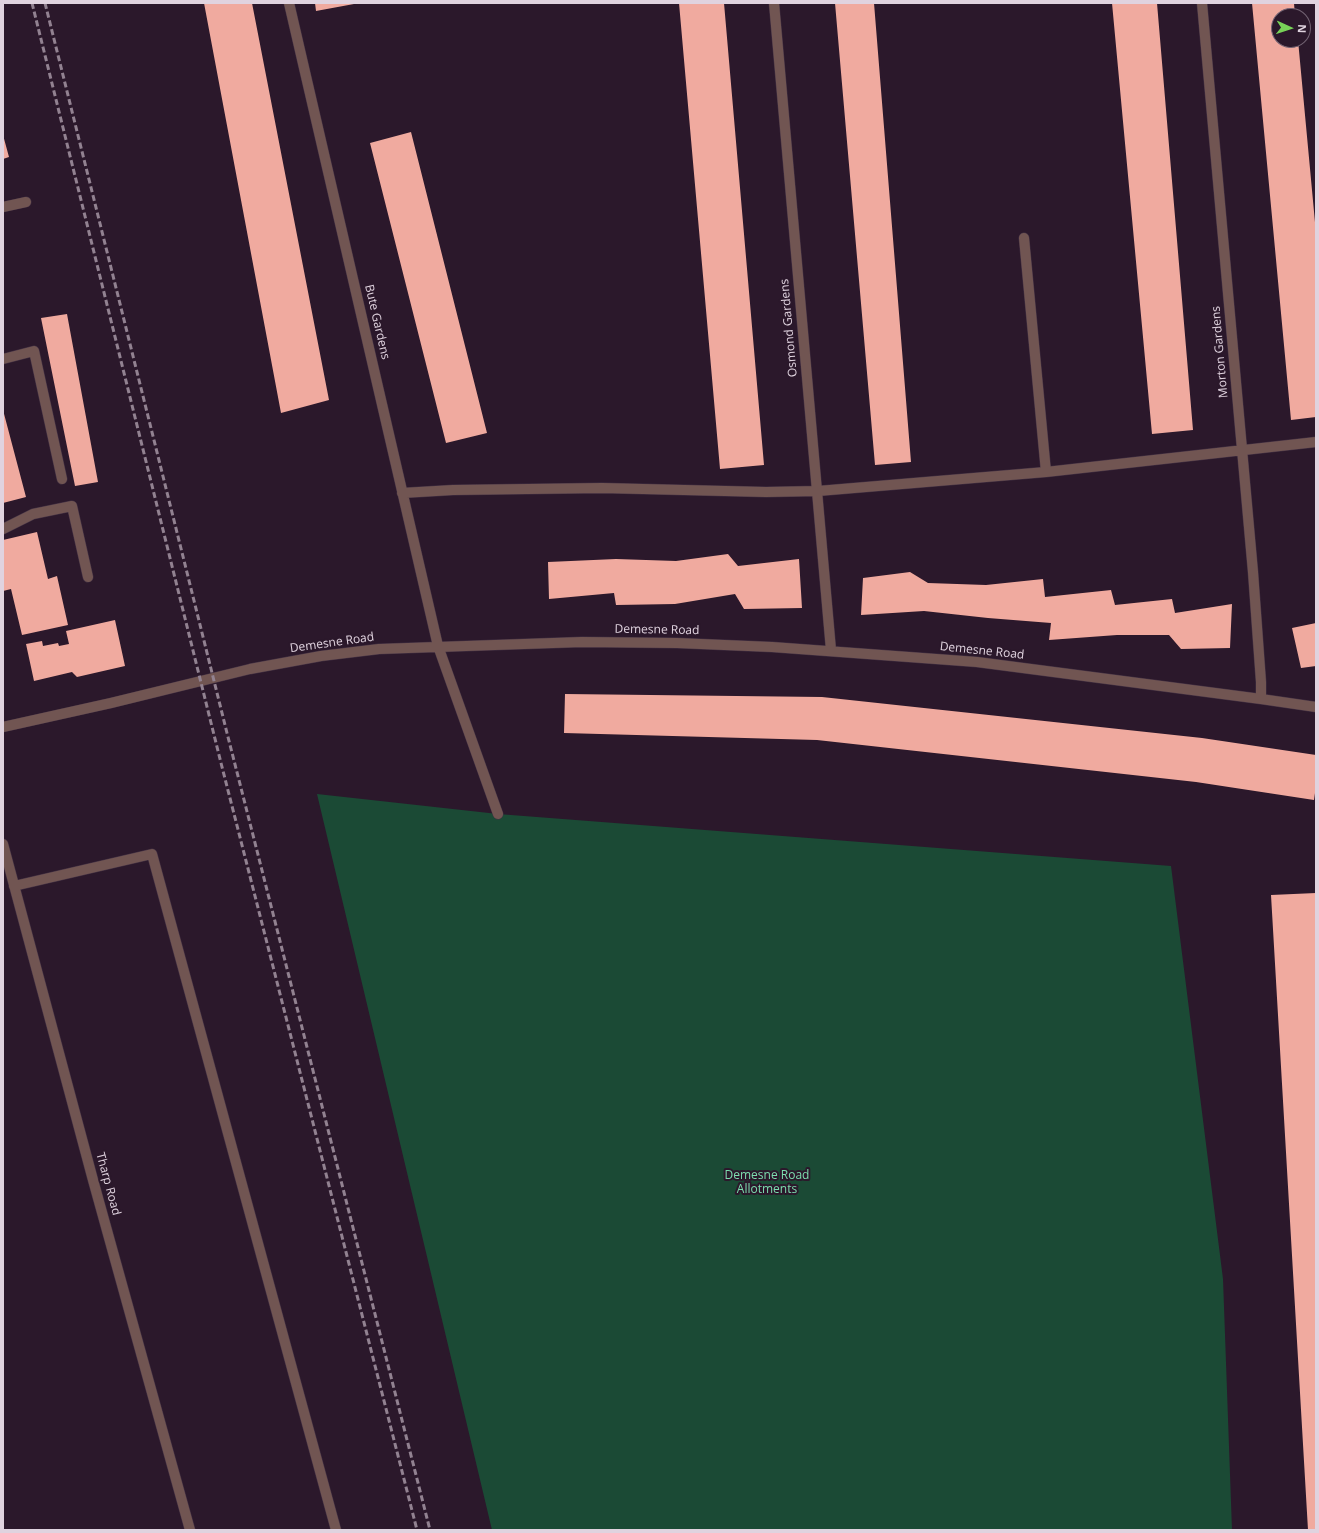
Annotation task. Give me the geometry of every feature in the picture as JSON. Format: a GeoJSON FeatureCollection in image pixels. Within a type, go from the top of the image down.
{"type":"FeatureCollection","features":[{"type":"Feature","properties":{"kind":"street","name":"Bute Gardens"},"geometry":{"type":"LineString","coordinates":[[289,3],[438,646],[498,814]]}},
{"type":"Feature","properties":{"kind":"street","name":"Osmond Gardens"},"geometry":{"type":"LineString","coordinates":[[774,3],[831,650]]}},
{"type":"Feature","properties":{"kind":"street","name":"Morton Gardens"},"geometry":{"type":"LineString","coordinates":[[1202,3],[1253,572],[1261,699]]}},
{"type":"Feature","properties":{"kind":"street"},"geometry":{"type":"LineString","coordinates":[[3,207],[26,202]]}},
{"type":"Feature","properties":{"kind":"street"},"geometry":{"type":"LineString","coordinates":[[1024,238],[1046,472]]}},
{"type":"Feature","properties":{"kind":"street"},"geometry":{"type":"LineString","coordinates":[[3,359],[34,351],[62,479]]}},
{"type":"Feature","properties":{"kind":"street"},"geometry":{"type":"LineString","coordinates":[[402,493],[453,490],[602,488],[766,492],[818,491],[1046,472],[1316,442]]}},
{"type":"Feature","properties":{"kind":"street"},"geometry":{"type":"LineString","coordinates":[[3,529],[33,514],[72,506],[88,577]]}},
{"type":"Feature","properties":{"kind":"street","name":"Demesne Road"},"geometry":{"type":"LineString","coordinates":[[3,727],[111,703],[250,669],[321,656],[379,649],[582,642],[677,643],[831,650],[977,662],[1316,707]]}},
{"type":"Feature","properties":{"kind":"street","name":"Tharp Road"},"geometry":{"type":"LineString","coordinates":[[3,844],[93,1180],[190,1530]]}},
{"type":"Feature","properties":{"kind":"street"},"geometry":{"type":"LineString","coordinates":[[14,886],[152,854],[336,1530]]}},
{"type":"Feature","properties":{"kind":"green space","name":"Demesne Road Allotments"},"geometry":{"type":"Polygon","coordinates":[[[317,794],[498,814],[1171,866],[1223,1279],[1232,1530],[492,1530],[317,794]]]}},
{"type":"Feature","properties":{"kind":"building"},"geometry":{"type":"Polygon","coordinates":[[[204,3],[252,3],[329,400],[281,413],[204,3]]]}},
{"type":"Feature","properties":{"kind":"building"},"geometry":{"type":"Polygon","coordinates":[[[315,3],[354,3],[354,4],[316,11],[315,3]]]}},
{"type":"Feature","properties":{"kind":"building"},"geometry":{"type":"Polygon","coordinates":[[[679,3],[724,3],[764,465],[720,469],[679,3]]]}},
{"type":"Feature","properties":{"kind":"building"},"geometry":{"type":"Polygon","coordinates":[[[835,3],[874,3],[911,462],[875,465],[835,3]]]}},
{"type":"Feature","properties":{"kind":"building"},"geometry":{"type":"Polygon","coordinates":[[[1112,3],[1157,3],[1193,430],[1152,434],[1112,3]]]}},
{"type":"Feature","properties":{"kind":"building"},"geometry":{"type":"Polygon","coordinates":[[[1252,3],[1294,3],[1294,8],[1271,8],[1271,48],[1299,48],[1316,233],[1316,417],[1291,420],[1252,3]]]}},
{"type":"Feature","properties":{"kind":"building"},"geometry":{"type":"Polygon","coordinates":[[[411,132],[487,433],[446,443],[370,143],[411,132]]]}},
{"type":"Feature","properties":{"kind":"building"},"geometry":{"type":"Polygon","coordinates":[[[3,135],[9,157],[3,159],[3,135]]]}},
{"type":"Feature","properties":{"kind":"building"},"geometry":{"type":"Polygon","coordinates":[[[67,314],[98,482],[75,486],[41,318],[67,314]]]}},
{"type":"Feature","properties":{"kind":"building"},"geometry":{"type":"Polygon","coordinates":[[[3,410],[26,497],[3,503],[3,410]]]}},
{"type":"Feature","properties":{"kind":"building"},"geometry":{"type":"Polygon","coordinates":[[[37,532],[48,579],[57,576],[68,625],[22,635],[11,589],[3,591],[3,540],[37,532]]]}},
{"type":"Feature","properties":{"kind":"building"},"geometry":{"type":"Polygon","coordinates":[[[728,554],[738,566],[799,559],[802,608],[744,609],[735,594],[675,604],[616,605],[614,593],[549,599],[548,562],[616,559],[676,561],[728,554]]]}},
{"type":"Feature","properties":{"kind":"building"},"geometry":{"type":"Polygon","coordinates":[[[910,572],[928,583],[986,585],[1043,579],[1045,597],[1111,590],[1115,605],[1172,599],[1175,613],[1232,604],[1230,648],[1181,649],[1169,635],[1117,635],[1049,640],[1051,623],[924,611],[861,615],[863,578],[910,572]]]}},
{"type":"Feature","properties":{"kind":"building"},"geometry":{"type":"Polygon","coordinates":[[[115,620],[125,666],[77,677],[72,672],[34,681],[26,644],[42,641],[43,646],[58,643],[59,646],[69,644],[66,631],[115,620]]]}},
{"type":"Feature","properties":{"kind":"building"},"geometry":{"type":"Polygon","coordinates":[[[1316,623],[1316,666],[1301,668],[1292,628],[1316,623]]]}},
{"type":"Feature","properties":{"kind":"building"},"geometry":{"type":"Polygon","coordinates":[[[565,694],[822,697],[1202,738],[1316,755],[1316,786],[1314,800],[1196,782],[817,740],[564,733],[565,694]]]}},
{"type":"Feature","properties":{"kind":"building"},"geometry":{"type":"Polygon","coordinates":[[[1316,893],[1316,1530],[1308,1530],[1271,895],[1316,893]]]}},
{"type":"Feature","properties":{"kind":"railway"},"geometry":{"type":"LineString","coordinates":[[32,3],[221,763],[417,1530]]}},
{"type":"Feature","properties":{"kind":"railway"},"geometry":{"type":"LineString","coordinates":[[45,3],[227,733],[430,1530]]}}]}
